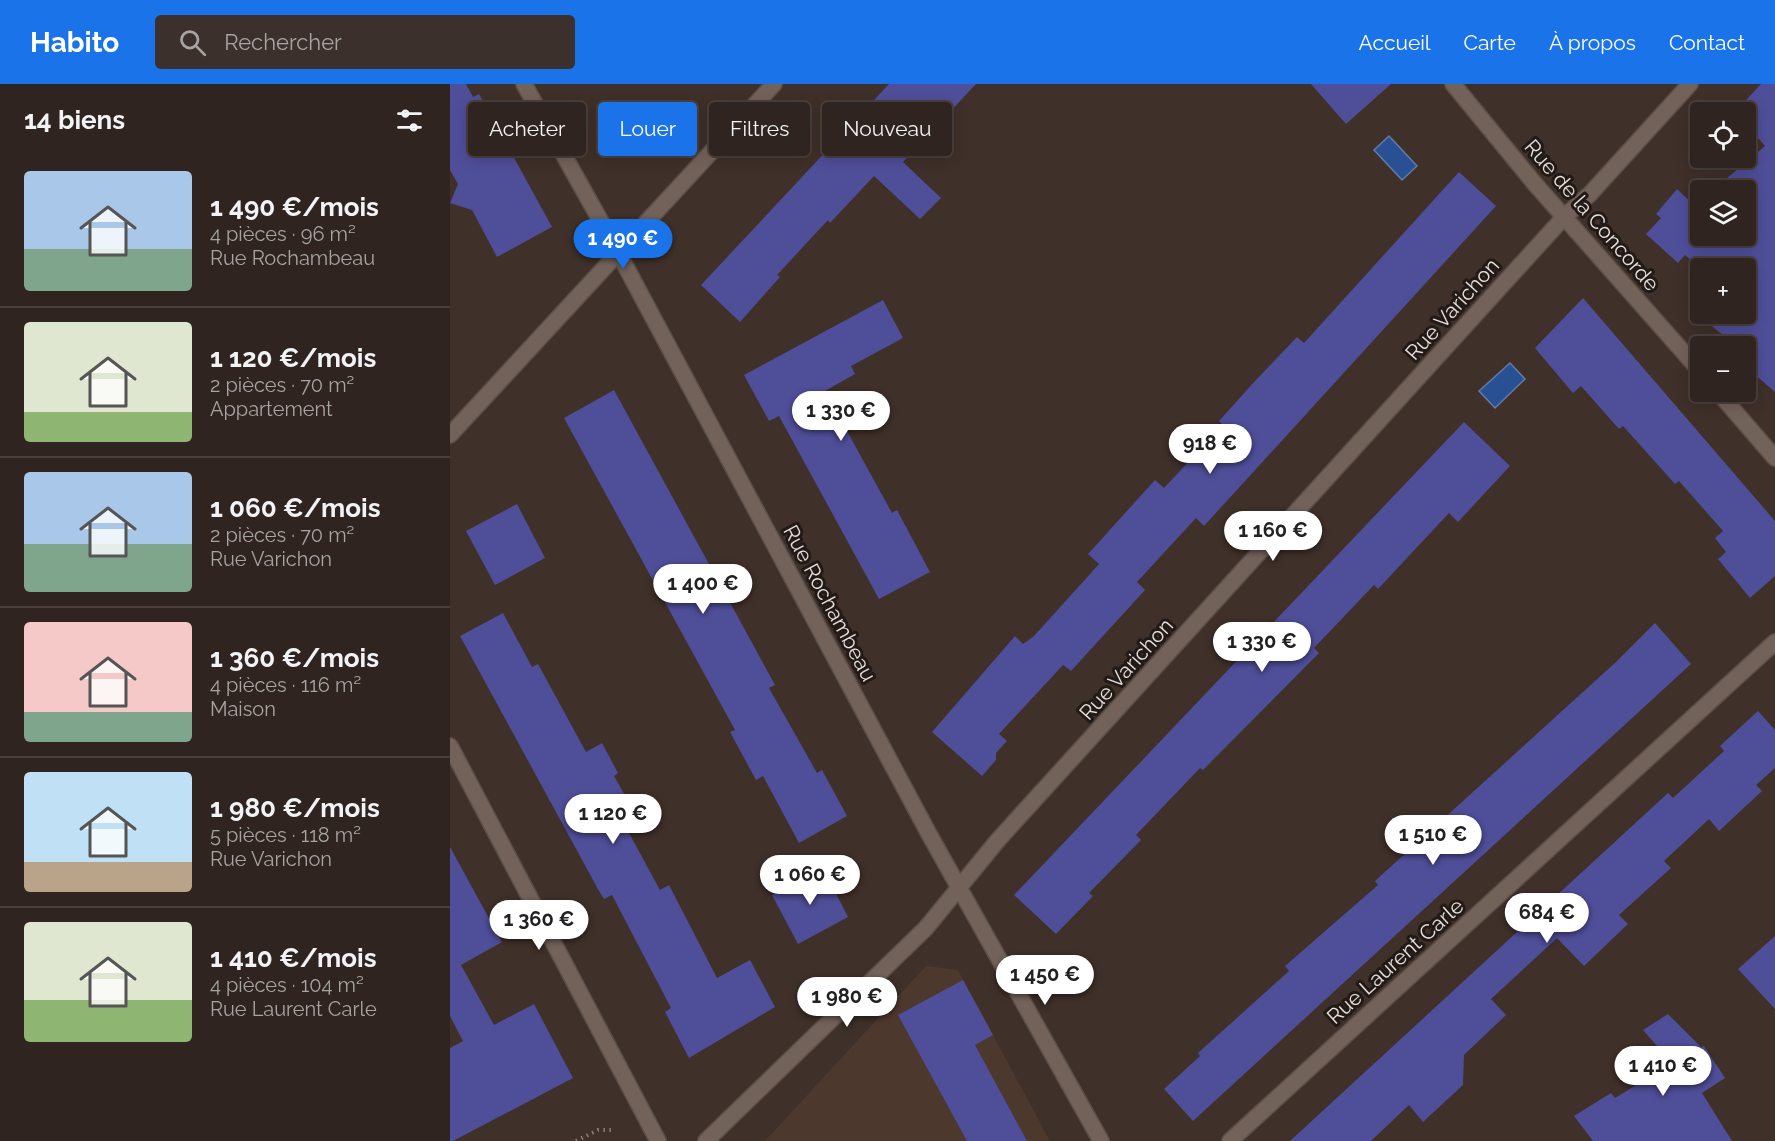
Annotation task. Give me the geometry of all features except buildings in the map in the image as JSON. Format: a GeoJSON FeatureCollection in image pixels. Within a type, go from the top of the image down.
{"type":"FeatureCollection","features":[{"type":"Feature","properties":{"kind":"street","name":"Rue Rochambeau"},"geometry":{"type":"LineString","coordinates":[[524,84],[618,252],[959,888],[1101,1141]]}},
{"type":"Feature","properties":{"kind":"street"},"geometry":{"type":"LineString","coordinates":[[450,435],[774,84]]}},
{"type":"Feature","properties":{"kind":"street","name":"Rue de la Concorde"},"geometry":{"type":"LineString","coordinates":[[1453,84],[1690,359]]}},
{"type":"Feature","properties":{"kind":"street","name":"Rue Varichon"},"geometry":{"type":"LineString","coordinates":[[706,1141],[926,928],[998,840],[1565,216],[1590,194],[1690,84]]}},
{"type":"Feature","properties":{"kind":"street"},"geometry":{"type":"LineString","coordinates":[[1727,402],[1775,458]]}},
{"type":"Feature","properties":{"kind":"street","name":"Rue Laurent Carle"},"geometry":{"type":"LineString","coordinates":[[1230,1141],[1775,642]]}},
{"type":"Feature","properties":{"kind":"street"},"geometry":{"type":"LineString","coordinates":[[450,746],[658,1141]]}},
{"type":"Feature","properties":{"kind":"path"},"geometry":{"type":"LineString","coordinates":[[576,1141],[598,1130],[613,1130]]}},
{"type":"Feature","properties":{"kind":"shaded area"},"geometry":{"type":"Polygon","coordinates":[[[926,966],[958,970],[1050,1141],[765,1141],[926,966]]]}},
{"type":"Feature","properties":{"kind":"water"},"geometry":{"type":"Polygon","coordinates":[[[1389,136],[1417,166],[1402,180],[1374,150],[1389,136]]]}},
{"type":"Feature","properties":{"kind":"water"},"geometry":{"type":"Polygon","coordinates":[[[1510,363],[1525,379],[1495,408],[1479,391],[1510,363]]]}}]}
